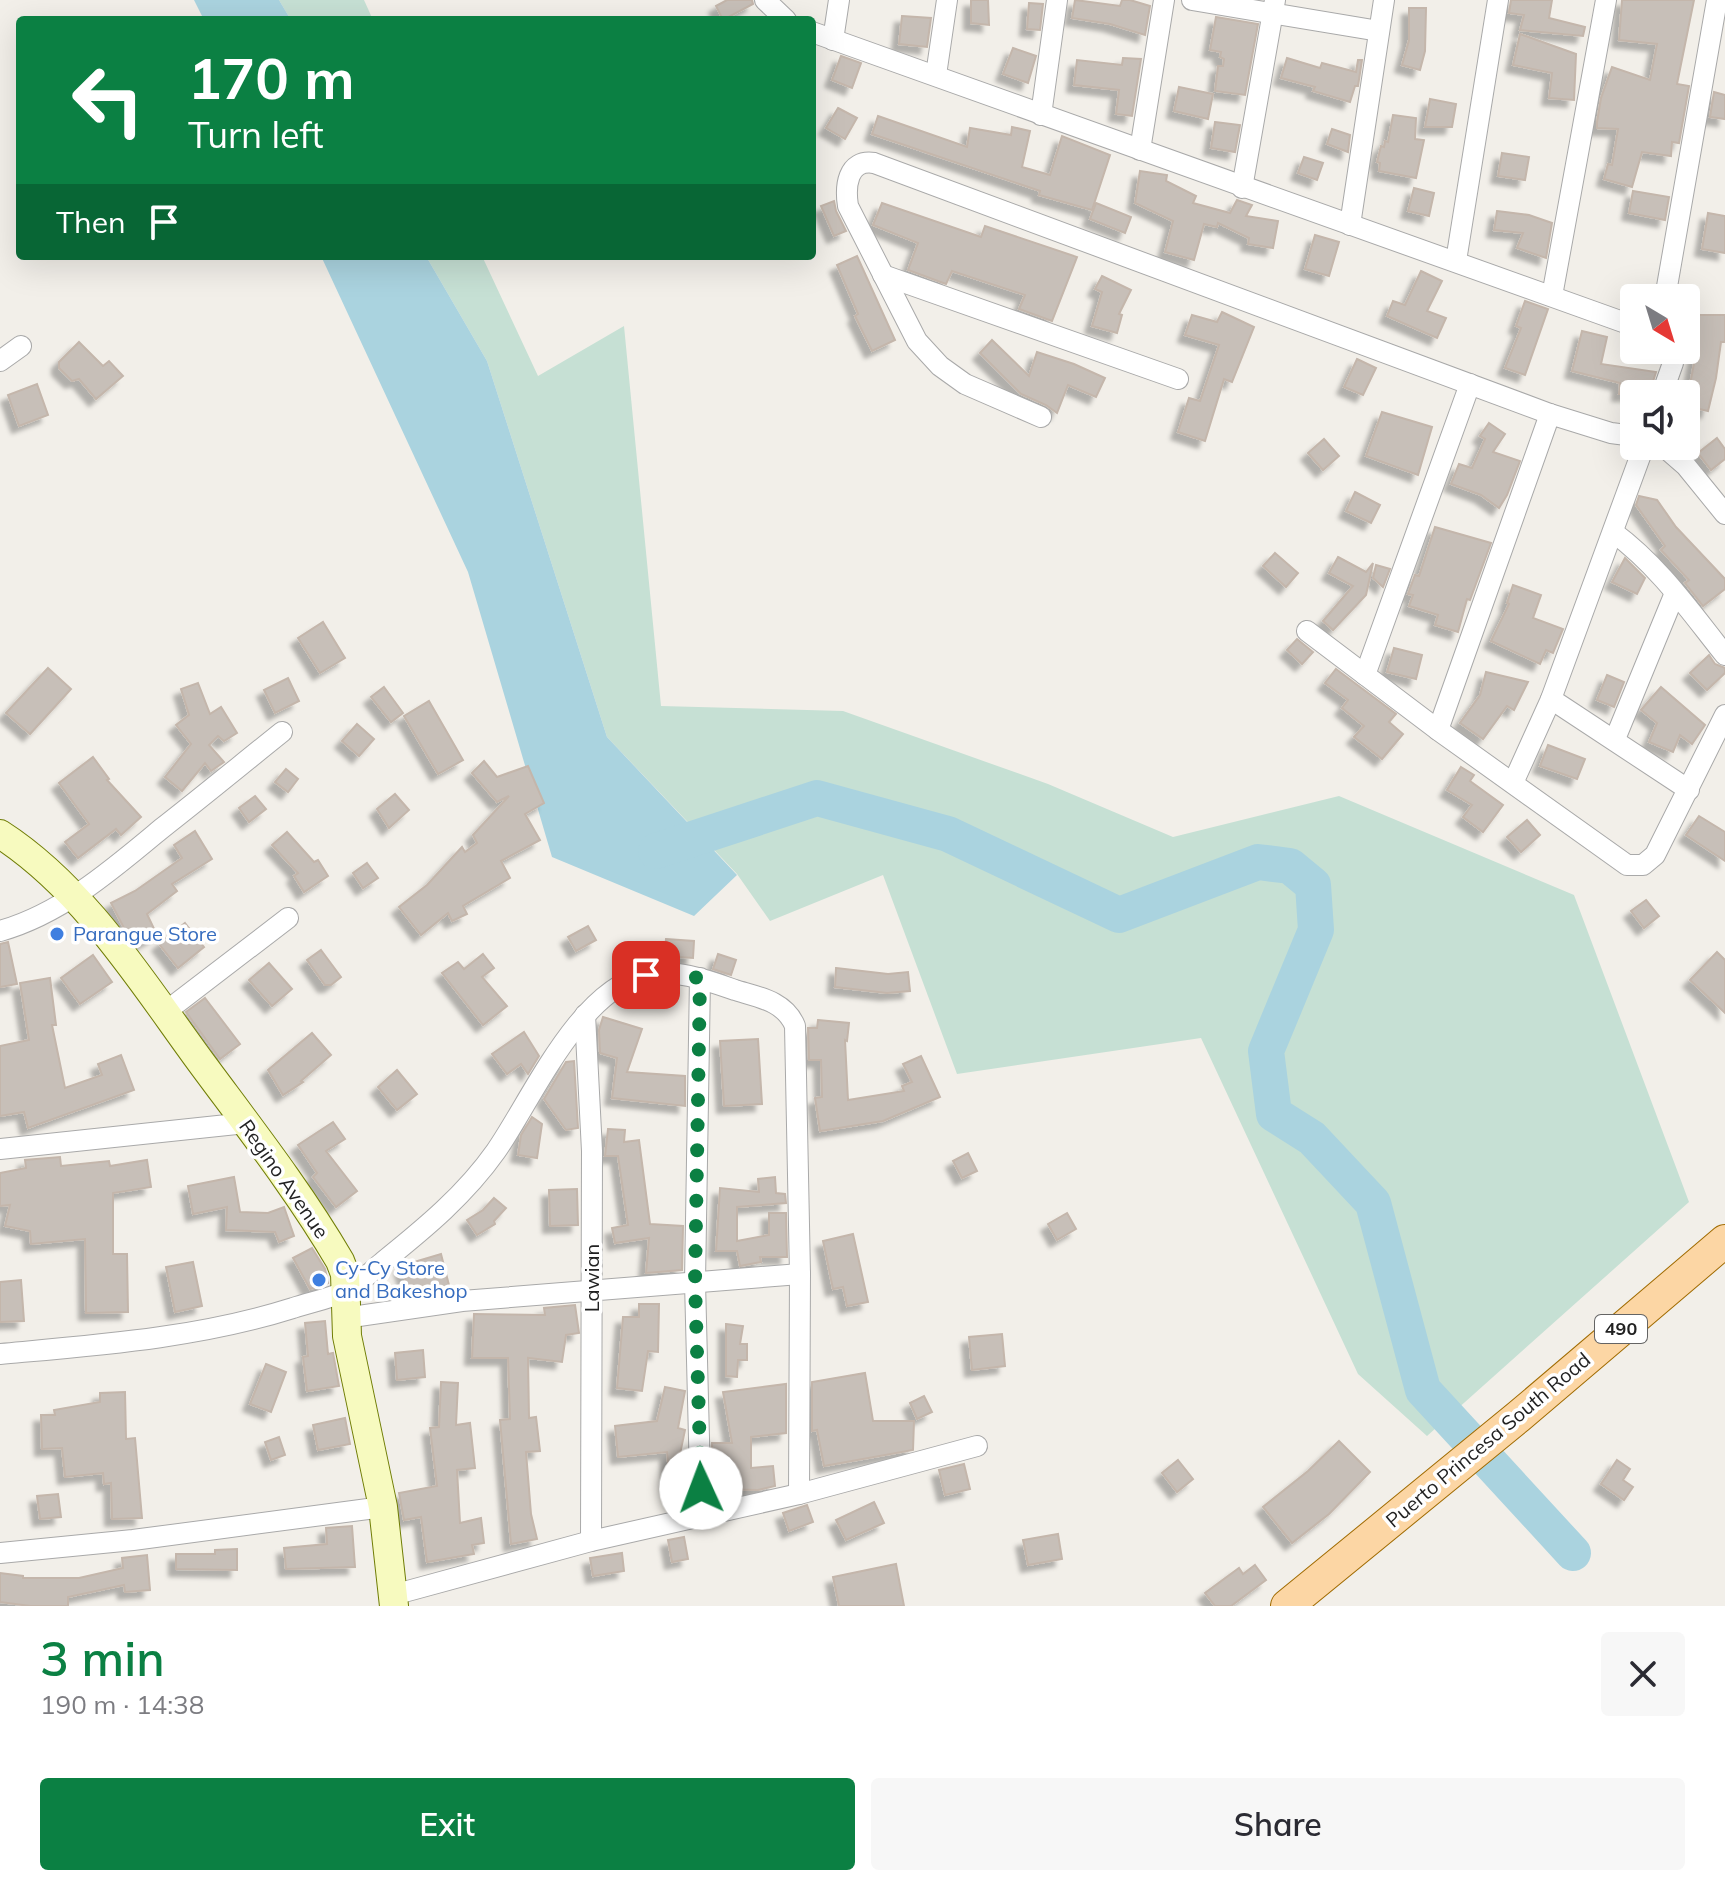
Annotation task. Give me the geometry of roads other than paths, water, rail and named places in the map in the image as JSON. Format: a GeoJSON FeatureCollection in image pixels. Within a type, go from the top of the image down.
{"type":"FeatureCollection","features":[{"type":"Feature","properties":{"kind":"main road","name":"Puerto Princesa South Road"},"geometry":{"type":"LineString","coordinates":[[1287,1606],[1518,1417],[1725,1241]]}},
{"type":"Feature","properties":{"kind":"street"},"geometry":{"type":"LineString","coordinates":[[765,0],[782,16]]}},
{"type":"Feature","properties":{"kind":"street"},"geometry":{"type":"LineString","coordinates":[[833,40],[839,0]]}},
{"type":"Feature","properties":{"kind":"street"},"geometry":{"type":"LineString","coordinates":[[936,75],[947,0]]}},
{"type":"Feature","properties":{"kind":"street"},"geometry":{"type":"LineString","coordinates":[[1041,115],[1057,0]]}},
{"type":"Feature","properties":{"kind":"street"},"geometry":{"type":"LineString","coordinates":[[1140,150],[1164,0]]}},
{"type":"Feature","properties":{"kind":"street"},"geometry":{"type":"LineString","coordinates":[[1192,0],[1274,6],[1379,31]]}},
{"type":"Feature","properties":{"kind":"street"},"geometry":{"type":"LineString","coordinates":[[1350,225],[1384,0]]}},
{"type":"Feature","properties":{"kind":"street"},"geometry":{"type":"LineString","coordinates":[[1456,261],[1498,0]]}},
{"type":"Feature","properties":{"kind":"street"},"geometry":{"type":"LineString","coordinates":[[1552,296],[1606,0]]}},
{"type":"Feature","properties":{"kind":"street"},"geometry":{"type":"LineString","coordinates":[[1667,284],[1717,0]]}},
{"type":"Feature","properties":{"kind":"street"},"geometry":{"type":"LineString","coordinates":[[1242,188],[1274,6]]}},
{"type":"Feature","properties":{"kind":"street"},"geometry":{"type":"LineString","coordinates":[[816,34],[1620,321]]}},
{"type":"Feature","properties":{"kind":"street"},"geometry":{"type":"LineString","coordinates":[[1041,417],[965,384],[940,366],[917,341],[855,224],[846,195],[849,176],[854,169],[867,161],[1550,414],[1620,434]]}},
{"type":"Feature","properties":{"kind":"street"},"geometry":{"type":"LineString","coordinates":[[883,275],[1178,379]]}},
{"type":"Feature","properties":{"kind":"street"},"geometry":{"type":"LineString","coordinates":[[0,361],[21,346]]}},
{"type":"Feature","properties":{"kind":"street"},"geometry":{"type":"LineString","coordinates":[[1365,675],[1470,384]]}},
{"type":"Feature","properties":{"kind":"street"},"geometry":{"type":"LineString","coordinates":[[1438,730],[1550,414]]}},
{"type":"Feature","properties":{"kind":"street"},"geometry":{"type":"LineString","coordinates":[[1513,783],[1551,699],[1639,460]]}},
{"type":"Feature","properties":{"kind":"street"},"geometry":{"type":"LineString","coordinates":[[1679,460],[1725,514]]}},
{"type":"Feature","properties":{"kind":"street"},"geometry":{"type":"LineString","coordinates":[[1613,532],[1648,560],[1725,655]]}},
{"type":"Feature","properties":{"kind":"street"},"geometry":{"type":"LineString","coordinates":[[1615,739],[1675,593]]}},
{"type":"Feature","properties":{"kind":"street"},"geometry":{"type":"LineString","coordinates":[[1307,631],[1438,730],[1627,865],[1635,866],[1655,855],[1725,715]]}},
{"type":"Feature","properties":{"kind":"street"},"geometry":{"type":"LineString","coordinates":[[1551,699],[1689,790]]}},
{"type":"Feature","properties":{"kind":"street"},"geometry":{"type":"LineString","coordinates":[[0,931],[25,924],[74,895],[139,848],[282,732]]}},
{"type":"Feature","properties":{"kind":"street","name":"Regino Avenue"},"geometry":{"type":"LineString","coordinates":[[0,834],[30,855],[74,895],[246,1123],[332,1247],[345,1274],[346,1304],[383,1507],[394,1601]]}},
{"type":"Feature","properties":{"kind":"street"},"geometry":{"type":"LineString","coordinates":[[164,1013],[288,918]]}},
{"type":"Feature","properties":{"kind":"street"},"geometry":{"type":"LineString","coordinates":[[346,1304],[476,1177],[560,1048],[585,1015],[616,990],[646,975],[659,973],[700,978],[778,1005],[792,1017],[795,1026],[800,1274],[799,1494]]}},
{"type":"Feature","properties":{"kind":"street"},"geometry":{"type":"LineString","coordinates":[[700,978],[695,1282],[701,1517]]}},
{"type":"Feature","properties":{"kind":"street","name":"Lawian"},"geometry":{"type":"LineString","coordinates":[[585,1015],[592,1151],[591,1541]]}},
{"type":"Feature","properties":{"kind":"street"},"geometry":{"type":"LineString","coordinates":[[0,1149],[246,1123]]}},
{"type":"Feature","properties":{"kind":"street"},"geometry":{"type":"LineString","coordinates":[[0,1354],[135,1342],[186,1334],[271,1314],[346,1304],[462,1301],[800,1274]]}},
{"type":"Feature","properties":{"kind":"street"},"geometry":{"type":"LineString","coordinates":[[394,1601],[591,1541],[799,1494],[977,1446]]}},
{"type":"Feature","properties":{"kind":"street"},"geometry":{"type":"LineString","coordinates":[[0,1553],[133,1540],[383,1507]]}},
{"type":"Feature","properties":{"kind":"water"},"geometry":{"type":"Polygon","coordinates":[[[194,0],[279,0],[289,16],[202,16],[194,0]]]}},
{"type":"Feature","properties":{"kind":"water"},"geometry":{"type":"Polygon","coordinates":[[[323,260],[428,260],[487,361],[607,737],[737,875],[694,916],[552,857],[468,572],[323,260]]]}},
{"type":"Feature","properties":{"kind":"waterway"},"geometry":{"type":"LineString","coordinates":[[656,851],[817,798],[948,834],[1119,915],[1258,862],[1290,866],[1313,885],[1316,930],[1266,1051],[1274,1114],[1312,1138],[1373,1203],[1423,1390],[1573,1553]]}},
{"type":"Feature","properties":{"kind":"place","name":"Parangue Store"},"geometry":{"type":"Point","coordinates":[57,934]}},
{"type":"Feature","properties":{"kind":"place","name":"Cy-Cy Store and Bakeshop"},"geometry":{"type":"Point","coordinates":[319,1280]}}]}
